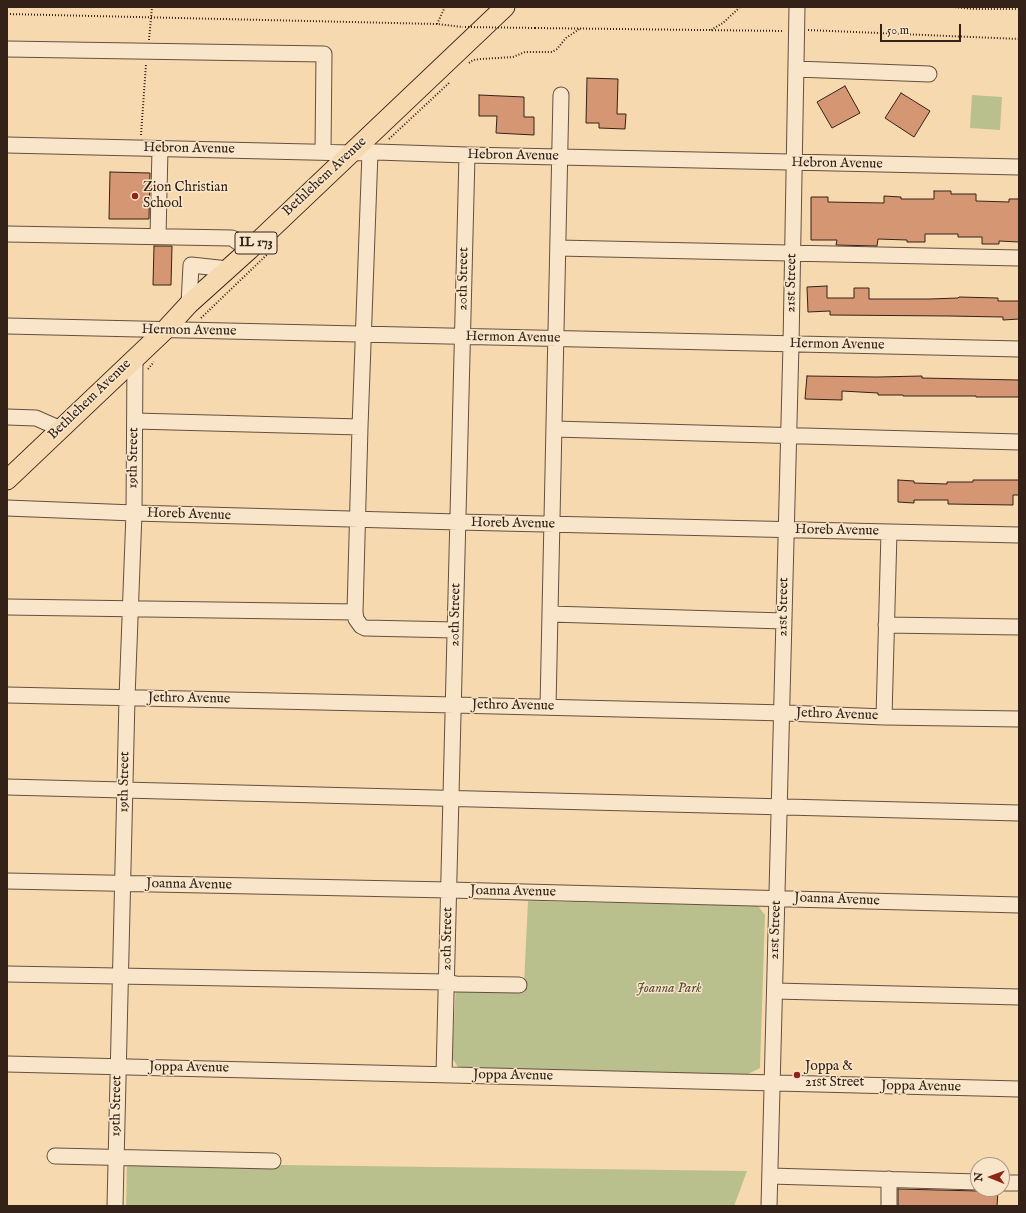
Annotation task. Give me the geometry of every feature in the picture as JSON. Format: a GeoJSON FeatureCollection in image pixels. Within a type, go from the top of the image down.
{"type":"FeatureCollection","features":[{"type":"Feature","properties":{"kind":"main road","name":"Bethlehem Avenue"},"geometry":{"type":"LineString","coordinates":[[7,480],[165,330],[189,304],[249,250],[366,152],[505,7]]}},
{"type":"Feature","properties":{"kind":"street","name":"21st Street"},"geometry":{"type":"LineString","coordinates":[[770,1206],[791,344],[797,7]]}},
{"type":"Feature","properties":{"kind":"street"},"geometry":{"type":"LineString","coordinates":[[7,50],[324,54],[323,152]]}},
{"type":"Feature","properties":{"kind":"street"},"geometry":{"type":"LineString","coordinates":[[796,69],[929,74]]}},
{"type":"Feature","properties":{"kind":"street"},"geometry":{"type":"LineString","coordinates":[[548,707],[561,95]]}},
{"type":"Feature","properties":{"kind":"street","name":"Hebron Avenue"},"geometry":{"type":"LineString","coordinates":[[7,145],[1019,167]]}},
{"type":"Feature","properties":{"kind":"street"},"geometry":{"type":"LineString","coordinates":[[158,236],[160,149]]}},
{"type":"Feature","properties":{"kind":"street"},"geometry":{"type":"LineString","coordinates":[[366,152],[356,620],[365,628],[455,630]]}},
{"type":"Feature","properties":{"kind":"street","name":"20th Street"},"geometry":{"type":"LineString","coordinates":[[444,1075],[467,155]]}},
{"type":"Feature","properties":{"kind":"street"},"geometry":{"type":"LineString","coordinates":[[7,234],[232,238],[249,250]]}},
{"type":"Feature","properties":{"kind":"street"},"geometry":{"type":"LineString","coordinates":[[558,248],[1019,258]]}},
{"type":"Feature","properties":{"kind":"street"},"geometry":{"type":"LineString","coordinates":[[189,304],[191,265],[228,269]]}},
{"type":"Feature","properties":{"kind":"street","name":"Hermon Avenue"},"geometry":{"type":"LineString","coordinates":[[7,326],[1019,349]]}},
{"type":"Feature","properties":{"kind":"street","name":"19th Street"},"geometry":{"type":"LineString","coordinates":[[115,1206],[127,698],[134,513],[135,358]]}},
{"type":"Feature","properties":{"kind":"street"},"geometry":{"type":"LineString","coordinates":[[7,417],[36,418],[61,429]]}},
{"type":"Feature","properties":{"kind":"street"},"geometry":{"type":"LineString","coordinates":[[135,421],[360,427]]}},
{"type":"Feature","properties":{"kind":"street"},"geometry":{"type":"LineString","coordinates":[[554,429],[1019,442]]}},
{"type":"Feature","properties":{"kind":"street","name":"Horeb Avenue"},"geometry":{"type":"LineString","coordinates":[[7,508],[552,525],[1019,535]]}},
{"type":"Feature","properties":{"kind":"street"},"geometry":{"type":"LineString","coordinates":[[884,717],[888,532]]}},
{"type":"Feature","properties":{"kind":"street"},"geometry":{"type":"LineString","coordinates":[[7,606],[355,612]]}},
{"type":"Feature","properties":{"kind":"street"},"geometry":{"type":"LineString","coordinates":[[550,614],[784,621]]}},
{"type":"Feature","properties":{"kind":"street"},"geometry":{"type":"LineString","coordinates":[[886,625],[1019,626]]}},
{"type":"Feature","properties":{"kind":"street","name":"Jethro Avenue"},"geometry":{"type":"LineString","coordinates":[[7,695],[548,707],[884,717],[1019,719]]}},
{"type":"Feature","properties":{"kind":"street"},"geometry":{"type":"LineString","coordinates":[[7,787],[1019,812]]}},
{"type":"Feature","properties":{"kind":"street","name":"Joanna Avenue"},"geometry":{"type":"LineString","coordinates":[[7,881],[1019,904]]}},
{"type":"Feature","properties":{"kind":"street"},"geometry":{"type":"LineString","coordinates":[[7,974],[447,982],[456,984],[519,985]]}},
{"type":"Feature","properties":{"kind":"street"},"geometry":{"type":"LineString","coordinates":[[775,991],[1019,997]]}},
{"type":"Feature","properties":{"kind":"street","name":"Joppa Avenue"},"geometry":{"type":"LineString","coordinates":[[7,1064],[1019,1089]]}},
{"type":"Feature","properties":{"kind":"street"},"geometry":{"type":"LineString","coordinates":[[55,1156],[273,1161]]}},
{"type":"Feature","properties":{"kind":"street"},"geometry":{"type":"LineString","coordinates":[[770,1176],[970,1182]]}},
{"type":"Feature","properties":{"kind":"street"},"geometry":{"type":"LineString","coordinates":[[889,1179],[889,1206]]}},
{"type":"Feature","properties":{"kind":"path"},"geometry":{"type":"LineString","coordinates":[[141,148],[147,52],[152,7]]}},
{"type":"Feature","properties":{"kind":"path"},"geometry":{"type":"LineString","coordinates":[[437,24],[445,7]]}},
{"type":"Feature","properties":{"kind":"path"},"geometry":{"type":"LineString","coordinates":[[710,31],[723,23],[740,7]]}},
{"type":"Feature","properties":{"kind":"path"},"geometry":{"type":"LineString","coordinates":[[952,7],[1019,9]]}},
{"type":"Feature","properties":{"kind":"path"},"geometry":{"type":"LineString","coordinates":[[7,14],[437,24],[465,27],[784,31]]}},
{"type":"Feature","properties":{"kind":"path"},"geometry":{"type":"LineString","coordinates":[[468,64],[473,60],[513,57],[525,52],[552,52],[566,38],[581,28]]}},
{"type":"Feature","properties":{"kind":"path"},"geometry":{"type":"LineString","coordinates":[[810,30],[1019,39]]}},
{"type":"Feature","properties":{"kind":"path"},"geometry":{"type":"LineString","coordinates":[[366,152],[452,79]]}},
{"type":"Feature","properties":{"kind":"path"},"geometry":{"type":"LineString","coordinates":[[186,331],[279,244]]}},
{"type":"Feature","properties":{"kind":"path"},"geometry":{"type":"LineString","coordinates":[[135,384],[156,360]]}},
{"type":"Feature","properties":{"kind":"green space"},"geometry":{"type":"Polygon","coordinates":[[[972,95],[1002,97],[1000,130],[970,128],[972,95]]]}},
{"type":"Feature","properties":{"kind":"green space","name":"Joanna Park"},"geometry":{"type":"Polygon","coordinates":[[[528,901],[758,906],[765,915],[760,1068],[746,1075],[458,1067],[452,1058],[456,985],[524,984],[528,901]]]}},
{"type":"Feature","properties":{"kind":"green space"},"geometry":{"type":"Polygon","coordinates":[[[127,1163],[747,1171],[734,1206],[126,1206],[127,1163]]]}},
{"type":"Feature","properties":{"kind":"building"},"geometry":{"type":"Polygon","coordinates":[[[587,78],[618,79],[617,114],[626,114],[625,129],[599,128],[599,123],[586,123],[587,78]]]}},
{"type":"Feature","properties":{"kind":"building"},"geometry":{"type":"Polygon","coordinates":[[[845,86],[860,113],[832,128],[817,102],[845,86]]]}},
{"type":"Feature","properties":{"kind":"building"},"geometry":{"type":"Polygon","coordinates":[[[901,93],[930,111],[914,137],[885,118],[901,93]]]}},
{"type":"Feature","properties":{"kind":"building"},"geometry":{"type":"Polygon","coordinates":[[[479,95],[524,97],[524,117],[534,117],[534,135],[496,133],[497,116],[479,116],[479,95]]]}},
{"type":"Feature","properties":{"kind":"building"},"geometry":{"type":"Polygon","coordinates":[[[110,172],[150,173],[149,219],[109,219],[110,172]]]}},
{"type":"Feature","properties":{"kind":"building"},"geometry":{"type":"Polygon","coordinates":[[[934,191],[951,191],[951,194],[976,194],[976,201],[1009,202],[1009,199],[1019,199],[1019,242],[999,241],[999,244],[982,244],[982,237],[958,237],[958,234],[925,234],[925,242],[878,239],[877,246],[836,245],[837,240],[811,240],[811,197],[828,197],[828,202],[884,203],[884,196],[901,197],[901,199],[934,199],[934,191]]]}},
{"type":"Feature","properties":{"kind":"building"},"geometry":{"type":"Polygon","coordinates":[[[154,246],[172,246],[171,285],[153,285],[154,246]]]}},
{"type":"Feature","properties":{"kind":"building"},"geometry":{"type":"Polygon","coordinates":[[[827,286],[827,298],[854,298],[854,288],[869,288],[869,299],[930,299],[959,297],[998,298],[998,301],[1019,301],[1019,319],[1003,320],[1003,317],[830,315],[830,311],[808,312],[807,287],[827,286]]]}},
{"type":"Feature","properties":{"kind":"building"},"geometry":{"type":"Polygon","coordinates":[[[807,376],[922,376],[922,378],[1019,380],[1019,397],[903,396],[842,391],[842,400],[805,399],[807,376]]]}},
{"type":"Feature","properties":{"kind":"building"},"geometry":{"type":"Polygon","coordinates":[[[898,480],[914,481],[914,483],[947,484],[947,482],[973,482],[973,480],[1019,480],[1019,495],[1013,495],[1013,505],[948,504],[948,500],[914,500],[914,503],[898,502],[898,480]]]}},
{"type":"Feature","properties":{"kind":"building"},"geometry":{"type":"Polygon","coordinates":[[[898,1189],[970,1191],[970,1197],[998,1197],[997,1206],[898,1206],[898,1189]]]}},
{"type":"Feature","properties":{"kind":"place","name":"Zion Christian School"},"geometry":{"type":"Point","coordinates":[135,196]}},
{"type":"Feature","properties":{"kind":"place","name":"Joppa & 21st Street"},"geometry":{"type":"Point","coordinates":[797,1075]}}]}
